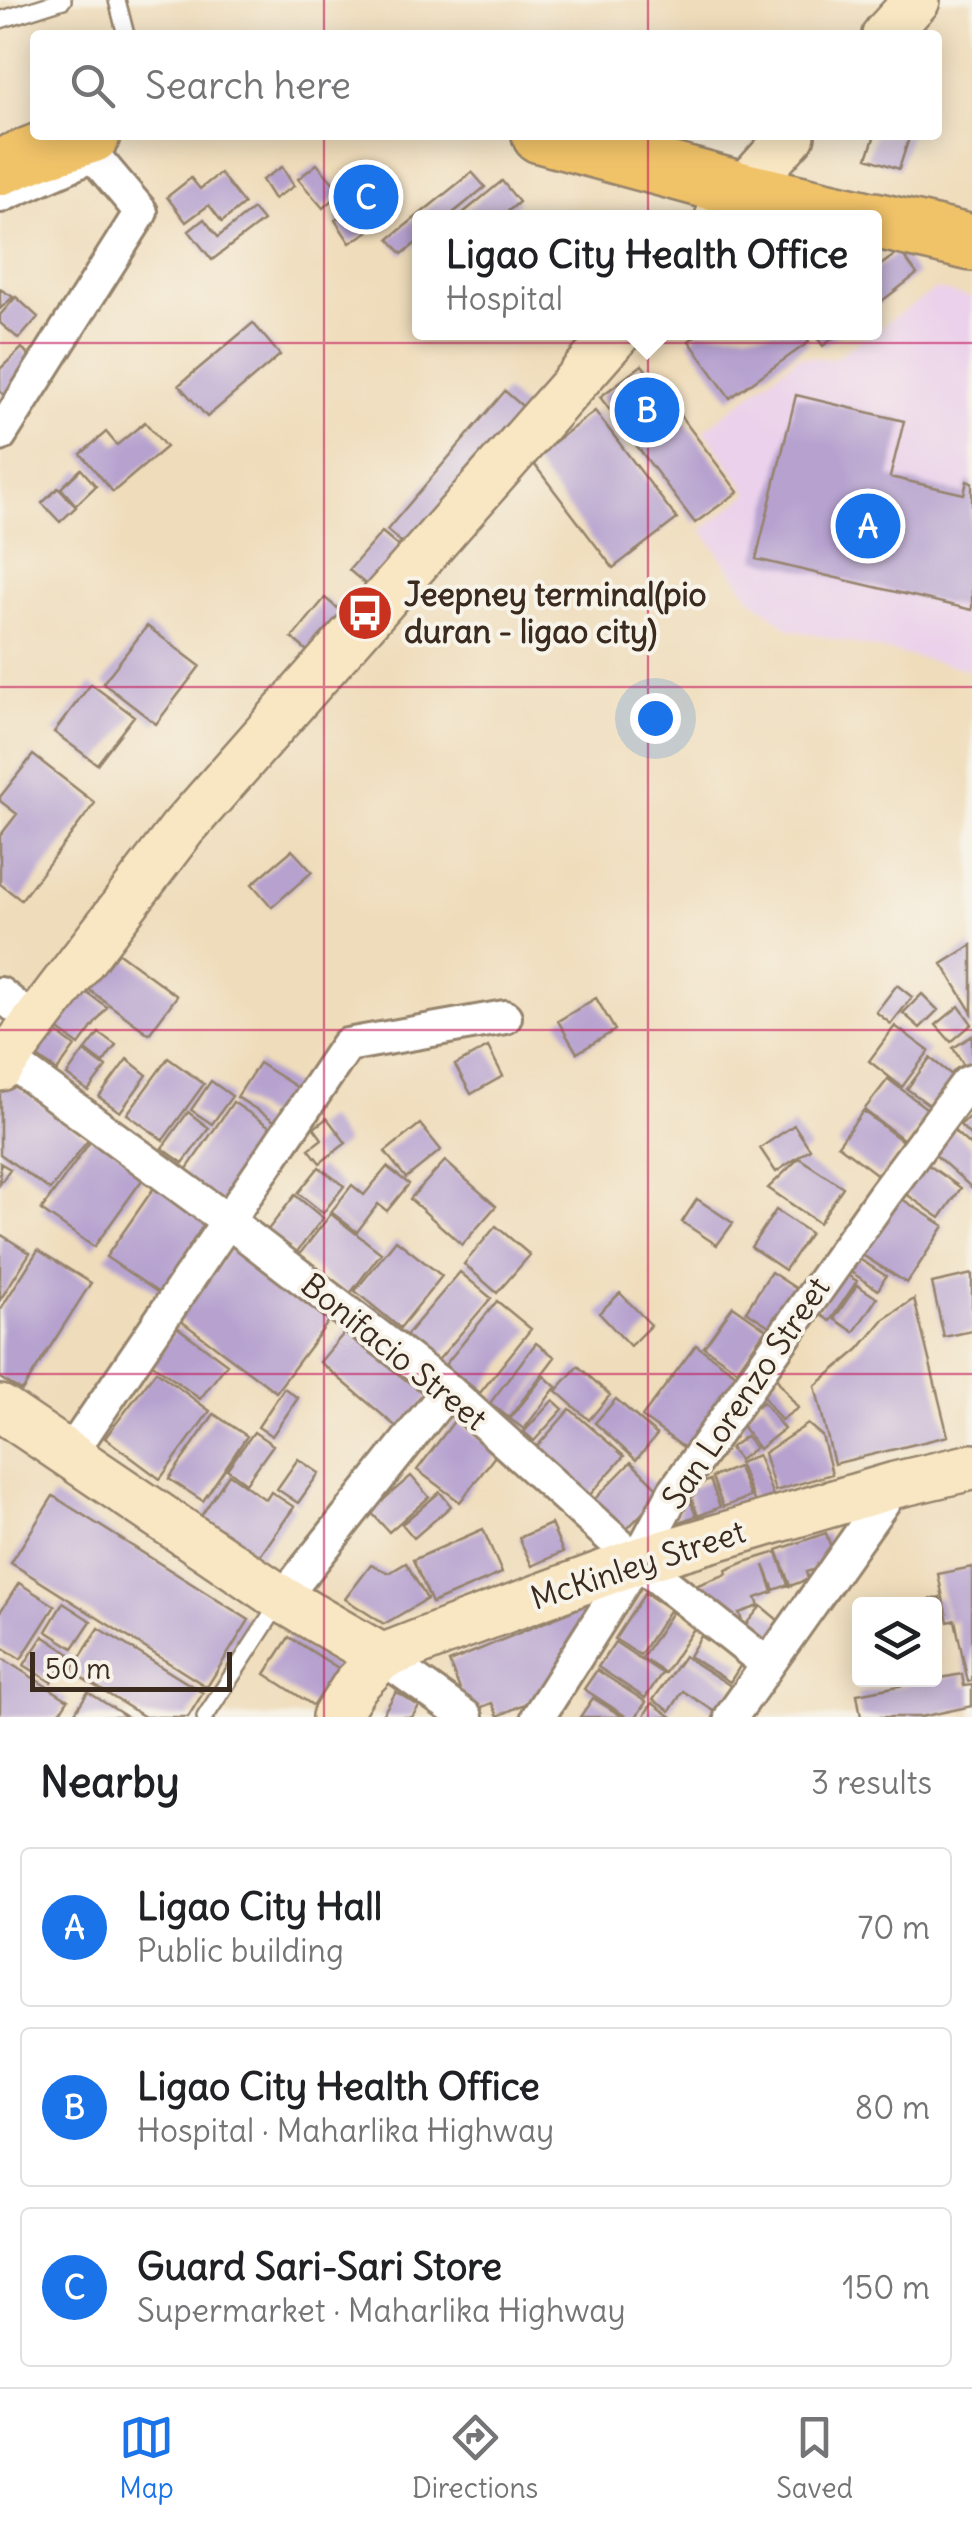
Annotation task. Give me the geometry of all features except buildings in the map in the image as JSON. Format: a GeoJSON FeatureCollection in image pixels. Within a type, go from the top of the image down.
{"type":"FeatureCollection","features":[{"type":"Feature","properties":{"kind":"highway"},"geometry":{"type":"LineString","coordinates":[[0,167],[76,140]]}},
{"type":"Feature","properties":{"kind":"highway"},"geometry":{"type":"LineString","coordinates":[[554,140],[730,204],[787,210]]}},
{"type":"Feature","properties":{"kind":"highway"},"geometry":{"type":"LineString","coordinates":[[882,222],[972,242]]}},
{"type":"Feature","properties":{"kind":"street"},"geometry":{"type":"LineString","coordinates":[[889,30],[917,0]]}},
{"type":"Feature","properties":{"kind":"street"},"geometry":{"type":"LineString","coordinates":[[730,204],[788,140]]}},
{"type":"Feature","properties":{"kind":"street"},"geometry":{"type":"LineString","coordinates":[[0,196],[93,155],[141,212],[0,435]]}},
{"type":"Feature","properties":{"kind":"street"},"geometry":{"type":"LineString","coordinates":[[3,1063],[182,829],[611,340]]}},
{"type":"Feature","properties":{"kind":"street"},"geometry":{"type":"LineString","coordinates":[[0,994],[35,1022]]}},
{"type":"Feature","properties":{"kind":"street"},"geometry":{"type":"LineString","coordinates":[[70,1454],[347,1045],[505,1017]]}},
{"type":"Feature","properties":{"kind":"street","name":"Bonifacio Street"},"geometry":{"type":"LineString","coordinates":[[3,1063],[230,1222],[448,1390],[637,1561],[767,1664]]}},
{"type":"Feature","properties":{"kind":"street","name":"San Lorenzo Street"},"geometry":{"type":"LineString","coordinates":[[538,1717],[637,1561],[674,1492],[884,1195],[972,1080]]}},
{"type":"Feature","properties":{"kind":"street"},"geometry":{"type":"LineString","coordinates":[[282,1598],[448,1390]]}},
{"type":"Feature","properties":{"kind":"street"},"geometry":{"type":"LineString","coordinates":[[0,1408],[466,1717]]}},
{"type":"Feature","properties":{"kind":"street","name":"McKinley Street"},"geometry":{"type":"LineString","coordinates":[[335,1717],[356,1684],[382,1658],[637,1561],[895,1484],[972,1467]]}},
{"type":"Feature","properties":{"kind":"street"},"geometry":{"type":"LineString","coordinates":[[731,1717],[895,1484]]}},
{"type":"Feature","properties":{"kind":"lane"},"geometry":{"type":"LineString","coordinates":[[0,20],[63,0]]}},
{"type":"Feature","properties":{"kind":"lane"},"geometry":{"type":"LineString","coordinates":[[116,0],[125,30]]}},
{"type":"Feature","properties":{"kind":"lane"},"geometry":{"type":"LineString","coordinates":[[204,1717],[282,1598]]}},
{"type":"Feature","properties":{"kind":"shaded area"},"geometry":{"type":"Polygon","coordinates":[[[936,289],[972,298],[972,670],[789,629],[751,598],[702,530],[749,493],[704,430],[799,356],[833,359],[861,340],[882,340],[882,326],[936,289]]]}},
{"type":"Feature","properties":{"kind":"place","name":"Guard Sari-Sari Store"},"geometry":{"type":"Point","coordinates":[366,197]}},
{"type":"Feature","properties":{"kind":"place","name":"Ligao City Health Office"},"geometry":{"type":"Point","coordinates":[647,410]}},
{"type":"Feature","properties":{"kind":"place","name":"Ligao City Hall"},"geometry":{"type":"Point","coordinates":[868,526]}},
{"type":"Feature","properties":{"kind":"place","name":"Jeepney terminal(pio duran - ligao city)"},"geometry":{"type":"Point","coordinates":[365,613]}}]}
